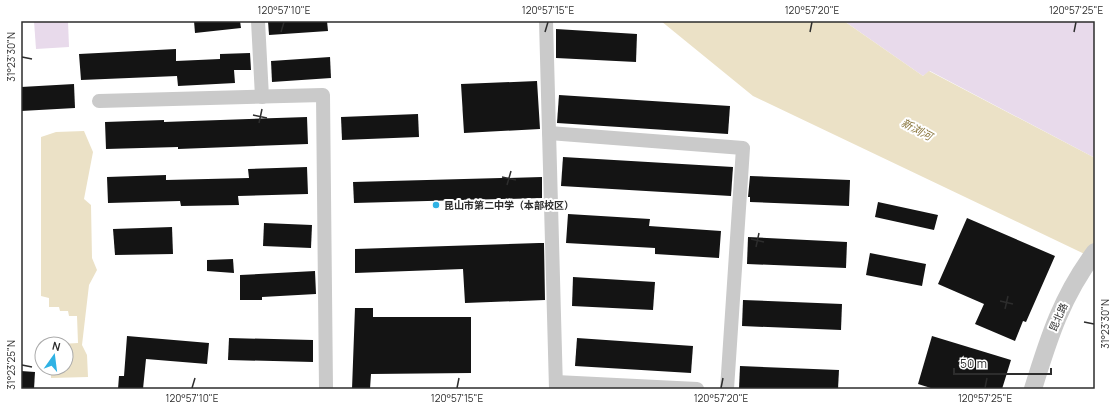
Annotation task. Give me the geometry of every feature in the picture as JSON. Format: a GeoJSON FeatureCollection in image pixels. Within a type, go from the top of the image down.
{"type":"FeatureCollection","features":[{"type":"Feature","properties":{"kind":"street"},"geometry":{"type":"LineString","coordinates":[[258,21],[262,97]]}},
{"type":"Feature","properties":{"kind":"street"},"geometry":{"type":"LineString","coordinates":[[546,21],[556,386],[697,389]]}},
{"type":"Feature","properties":{"kind":"street"},"geometry":{"type":"LineString","coordinates":[[99,101],[324,95],[326,389]]}},
{"type":"Feature","properties":{"kind":"street"},"geometry":{"type":"LineString","coordinates":[[549,133],[743,148],[727,389]]}},
{"type":"Feature","properties":{"kind":"street","name":"昆北路"},"geometry":{"type":"LineString","coordinates":[[1033,389],[1052,328],[1078,275],[1095,252]]}},
{"type":"Feature","properties":{"kind":"shaded area"},"geometry":{"type":"Polygon","coordinates":[[[34,21],[68,21],[69,47],[36,49],[34,21]]]}},
{"type":"Feature","properties":{"kind":"shaded area"},"geometry":{"type":"Polygon","coordinates":[[[844,21],[1095,21],[1095,158],[930,71],[923,76],[844,21]]]}},
{"type":"Feature","properties":{"kind":"water","name":"新浏河"},"geometry":{"type":"Polygon","coordinates":[[[661,21],[844,21],[923,76],[929,71],[1095,158],[1095,259],[753,96],[661,21]]]}},
{"type":"Feature","properties":{"kind":"water"},"geometry":{"type":"Polygon","coordinates":[[[84,131],[93,152],[84,199],[91,205],[92,258],[97,270],[89,285],[82,345],[87,355],[88,377],[51,378],[51,376],[74,376],[74,343],[78,343],[77,316],[69,316],[68,311],[60,311],[59,307],[49,307],[49,298],[41,296],[41,137],[56,132],[84,131]]]}},
{"type":"Feature","properties":{"kind":"building"},"geometry":{"type":"Polygon","coordinates":[[[194,21],[240,21],[241,28],[195,33],[194,21]]]}},
{"type":"Feature","properties":{"kind":"building"},"geometry":{"type":"Polygon","coordinates":[[[268,21],[327,21],[328,31],[269,35],[268,21]]]}},
{"type":"Feature","properties":{"kind":"building"},"geometry":{"type":"Polygon","coordinates":[[[556,29],[637,34],[636,62],[556,58],[556,29]]]}},
{"type":"Feature","properties":{"kind":"building"},"geometry":{"type":"Polygon","coordinates":[[[176,49],[176,61],[220,59],[220,54],[250,53],[251,70],[234,70],[235,83],[178,86],[177,76],[81,80],[79,54],[176,49]]]}},
{"type":"Feature","properties":{"kind":"building"},"geometry":{"type":"Polygon","coordinates":[[[330,57],[331,78],[272,82],[271,61],[330,57]]]}},
{"type":"Feature","properties":{"kind":"building"},"geometry":{"type":"Polygon","coordinates":[[[537,81],[540,129],[464,133],[461,84],[537,81]]]}},
{"type":"Feature","properties":{"kind":"building"},"geometry":{"type":"Polygon","coordinates":[[[74,84],[75,108],[21,111],[21,87],[74,84]]]}},
{"type":"Feature","properties":{"kind":"building"},"geometry":{"type":"Polygon","coordinates":[[[559,95],[730,106],[728,134],[557,123],[559,95]]]}},
{"type":"Feature","properties":{"kind":"building"},"geometry":{"type":"Polygon","coordinates":[[[418,114],[419,137],[342,140],[341,117],[418,114]]]}},
{"type":"Feature","properties":{"kind":"building"},"geometry":{"type":"Polygon","coordinates":[[[307,117],[308,144],[178,149],[178,147],[106,149],[105,122],[164,120],[164,122],[307,117]]]}},
{"type":"Feature","properties":{"kind":"building"},"geometry":{"type":"Polygon","coordinates":[[[563,157],[733,167],[731,196],[561,186],[563,157]]]}},
{"type":"Feature","properties":{"kind":"building"},"geometry":{"type":"Polygon","coordinates":[[[307,167],[308,194],[238,196],[239,205],[181,206],[180,201],[108,203],[107,177],[166,175],[166,180],[249,178],[248,169],[307,167]]]}},
{"type":"Feature","properties":{"kind":"building"},"geometry":{"type":"Polygon","coordinates":[[[750,176],[850,180],[849,206],[750,202],[750,197],[748,197],[750,176]]]}},
{"type":"Feature","properties":{"kind":"building"},"geometry":{"type":"Polygon","coordinates":[[[542,177],[542,198],[354,203],[353,182],[542,177]]]}},
{"type":"Feature","properties":{"kind":"building"},"geometry":{"type":"Polygon","coordinates":[[[878,202],[938,215],[934,230],[875,217],[878,202]]]}},
{"type":"Feature","properties":{"kind":"building"},"geometry":{"type":"Polygon","coordinates":[[[568,214],[650,219],[649,226],[721,231],[719,258],[655,254],[655,248],[566,243],[568,214]]]}},
{"type":"Feature","properties":{"kind":"building"},"geometry":{"type":"Polygon","coordinates":[[[967,218],[1055,256],[1026,322],[1023,321],[1015,341],[975,324],[984,304],[938,284],[967,218]]]}},
{"type":"Feature","properties":{"kind":"building"},"geometry":{"type":"Polygon","coordinates":[[[264,223],[312,225],[311,248],[263,246],[264,223]]]}},
{"type":"Feature","properties":{"kind":"building"},"geometry":{"type":"Polygon","coordinates":[[[172,227],[173,254],[115,255],[113,229],[172,227]]]}},
{"type":"Feature","properties":{"kind":"building"},"geometry":{"type":"Polygon","coordinates":[[[748,237],[847,242],[846,268],[747,264],[748,237]]]}},
{"type":"Feature","properties":{"kind":"building"},"geometry":{"type":"Polygon","coordinates":[[[544,243],[545,300],[465,303],[463,269],[355,273],[355,249],[544,243]]]}},
{"type":"Feature","properties":{"kind":"building"},"geometry":{"type":"Polygon","coordinates":[[[870,253],[926,264],[922,286],[866,275],[870,253]]]}},
{"type":"Feature","properties":{"kind":"building"},"geometry":{"type":"Polygon","coordinates":[[[233,259],[234,273],[207,271],[207,260],[233,259]]]}},
{"type":"Feature","properties":{"kind":"building"},"geometry":{"type":"Polygon","coordinates":[[[315,271],[316,294],[262,297],[262,300],[240,300],[240,275],[315,271]]]}},
{"type":"Feature","properties":{"kind":"building"},"geometry":{"type":"Polygon","coordinates":[[[573,277],[655,282],[653,310],[572,306],[573,277]]]}},
{"type":"Feature","properties":{"kind":"building"},"geometry":{"type":"Polygon","coordinates":[[[743,300],[842,304],[841,330],[742,326],[743,300]]]}},
{"type":"Feature","properties":{"kind":"building"},"geometry":{"type":"Polygon","coordinates":[[[355,308],[373,308],[373,317],[471,317],[471,373],[371,374],[370,389],[352,389],[355,308]]]}},
{"type":"Feature","properties":{"kind":"building"},"geometry":{"type":"Polygon","coordinates":[[[127,336],[209,343],[207,364],[146,359],[143,389],[118,389],[119,376],[124,376],[127,336]]]}},
{"type":"Feature","properties":{"kind":"building"},"geometry":{"type":"Polygon","coordinates":[[[932,336],[1011,360],[1002,389],[934,389],[918,384],[932,336]]]}},
{"type":"Feature","properties":{"kind":"building"},"geometry":{"type":"Polygon","coordinates":[[[229,338],[313,340],[313,362],[228,360],[229,338]]]}},
{"type":"Feature","properties":{"kind":"building"},"geometry":{"type":"Polygon","coordinates":[[[577,338],[693,346],[691,373],[575,366],[577,338]]]}},
{"type":"Feature","properties":{"kind":"building"},"geometry":{"type":"Polygon","coordinates":[[[740,366],[839,370],[838,389],[739,389],[740,366]]]}},
{"type":"Feature","properties":{"kind":"building"},"geometry":{"type":"Polygon","coordinates":[[[21,371],[34,372],[34,389],[21,389],[21,371]]]}},
{"type":"Feature","properties":{"kind":"place","name":"昆山市第二中学（本部校区）"},"geometry":{"type":"Point","coordinates":[436,205]}}]}
